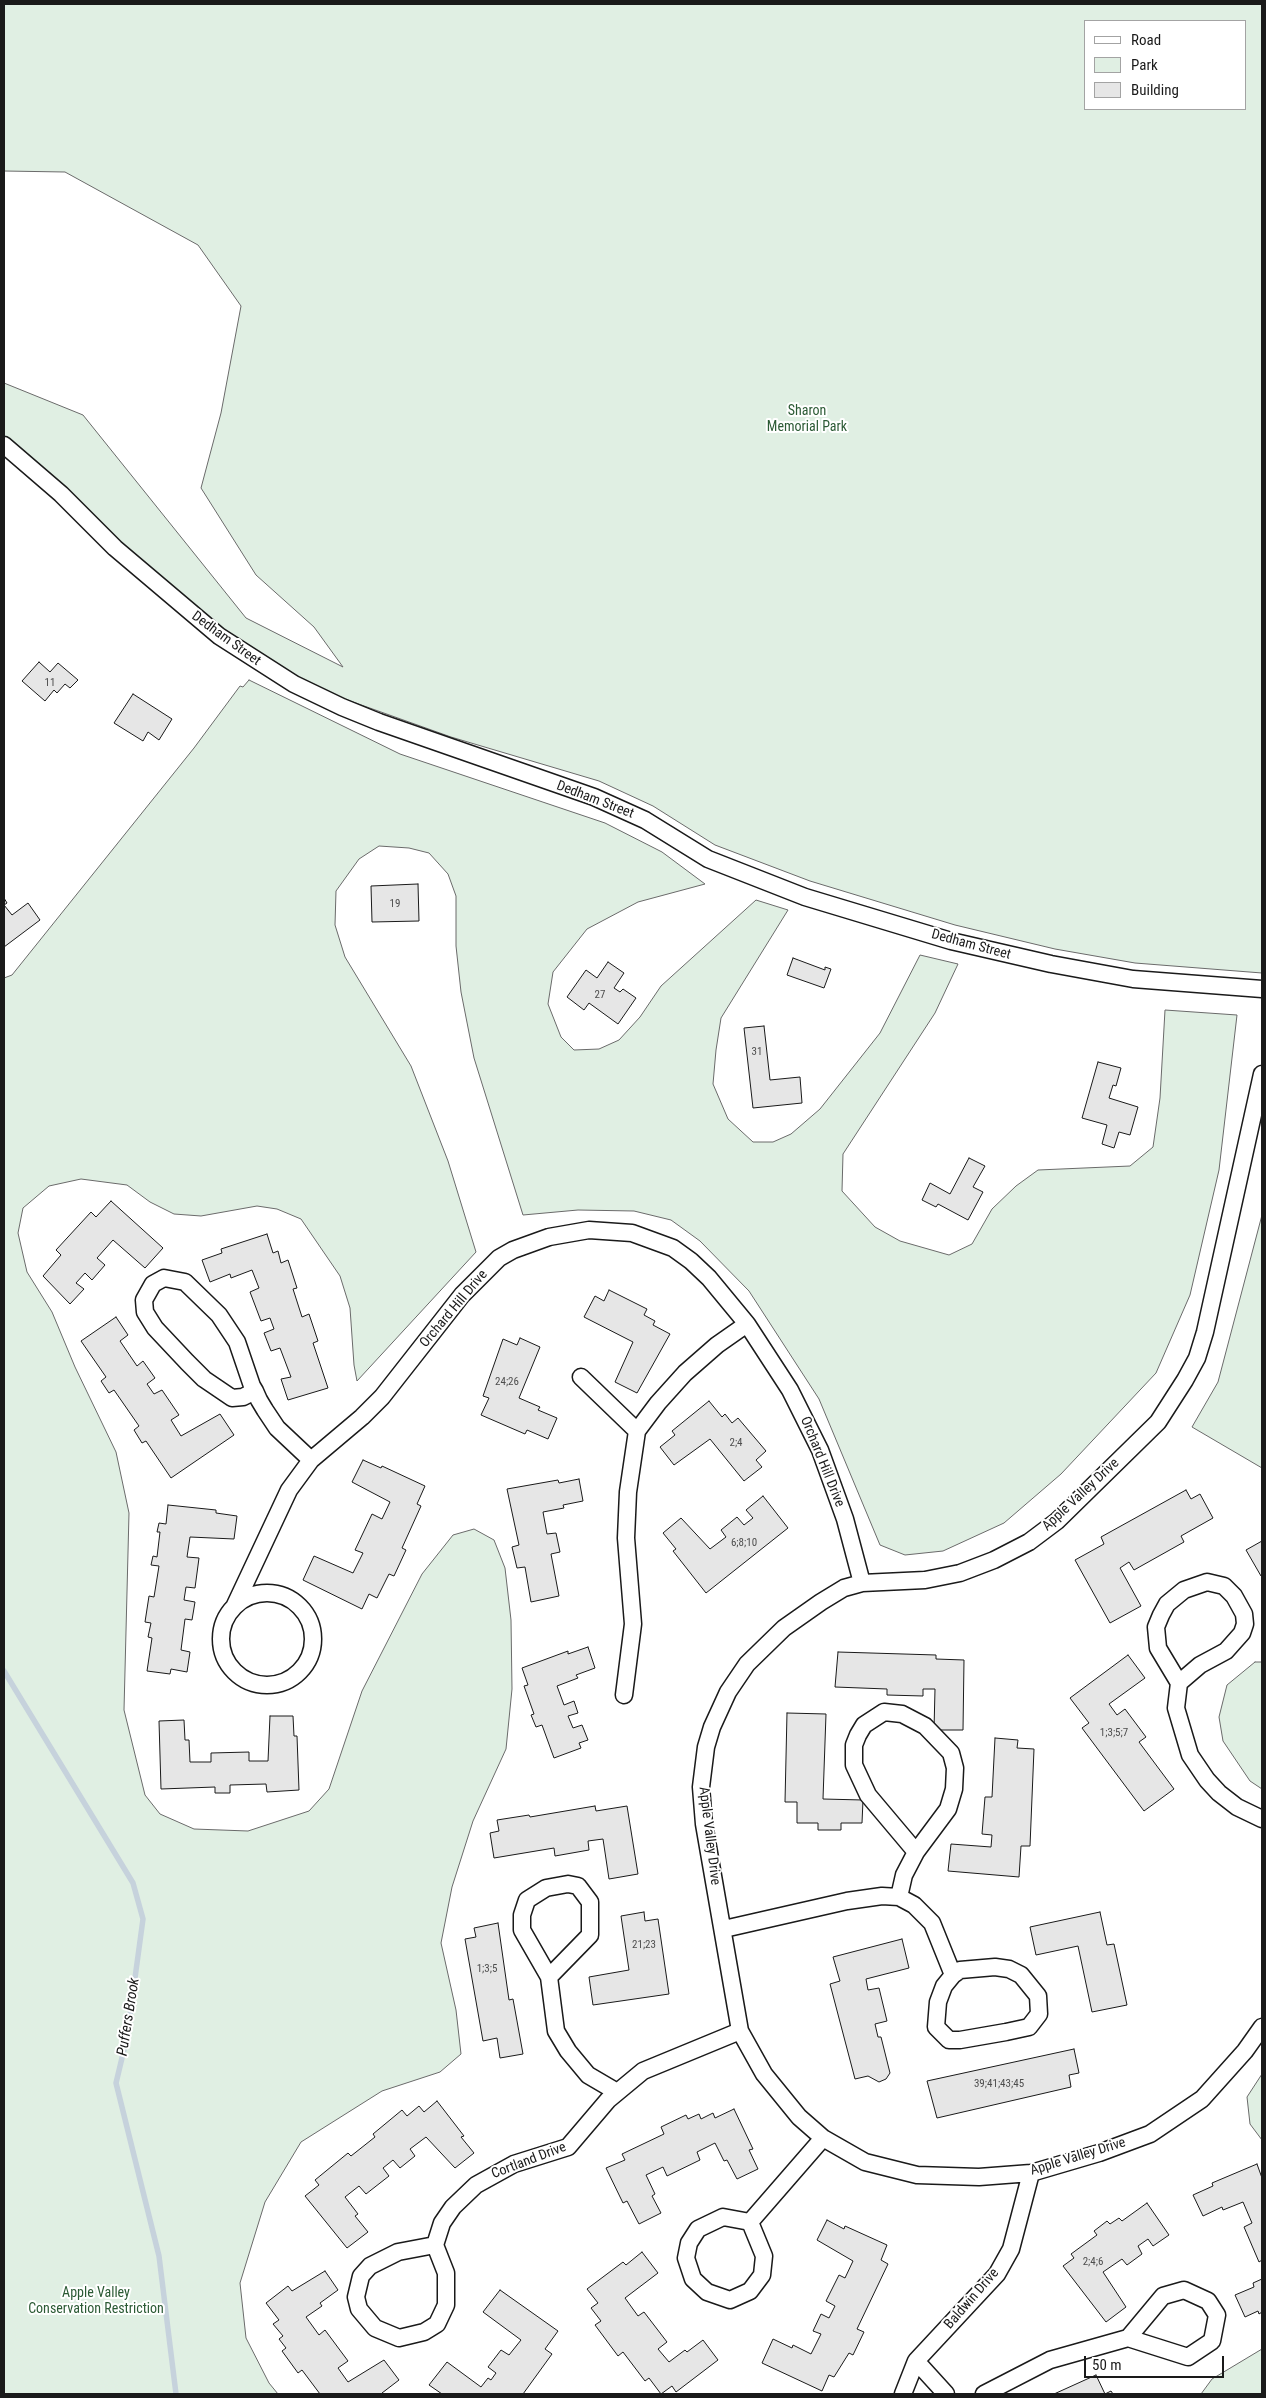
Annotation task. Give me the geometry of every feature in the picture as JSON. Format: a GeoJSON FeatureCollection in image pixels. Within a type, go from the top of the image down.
{"type":"FeatureCollection","features":[{"type":"Feature","properties":{"kind":"street","name":"Dedham Street"},"geometry":{"type":"LineString","coordinates":[[4,445],[61,494],[116,548],[219,636],[294,684],[342,706],[406,731],[594,797],[645,820],[708,859],[805,897],[951,941],[1060,966],[1133,979],[1262,989]]}},
{"type":"Feature","properties":{"kind":"street","name":"Apple Valley Drive"},"geometry":{"type":"LineString","coordinates":[[1262,1074],[1205,1332],[1197,1358],[1158,1422],[1057,1521],[1029,1542],[994,1560],[960,1573],[925,1580],[862,1583],[844,1588],[784,1628],[765,1645],[736,1679],[712,1727],[703,1766],[702,1800],[740,2031],[764,2074],[799,2117],[823,2138],[865,2162],[917,2175],[979,2177],[1031,2173],[1099,2153],[1150,2134],[1202,2099],[1245,2051],[1262,2027]]}},
{"type":"Feature","properties":{"kind":"street","name":"Orchard Hill Drive"},"geometry":{"type":"LineString","coordinates":[[235,1606],[246,1598],[260,1593],[274,1593],[288,1597],[300,1606],[308,1617],[313,1630],[314,1645],[310,1659],[302,1671],[291,1680],[278,1685],[265,1686],[251,1683],[235,1672],[224,1656],[221,1642],[224,1622],[235,1606],[289,1490],[311,1460],[362,1417],[382,1397],[462,1296],[490,1266],[504,1254],[540,1240],[590,1230],[632,1233],[656,1240],[682,1254],[701,1270],[747,1324],[790,1390],[820,1450],[845,1519],[862,1583]]}},
{"type":"Feature","properties":{"kind":"street"},"geometry":{"type":"LineString","coordinates":[[255,1391],[243,1397],[232,1398],[204,1379],[187,1362],[155,1328],[145,1312],[144,1300],[153,1284],[164,1278],[185,1282],[219,1314],[237,1342],[255,1391],[277,1428],[311,1460]]}},
{"type":"Feature","properties":{"kind":"street"},"geometry":{"type":"LineString","coordinates":[[624,1694],[633,1624],[626,1538],[628,1492],[637,1431],[658,1403],[685,1373],[718,1345],[747,1324]]}},
{"type":"Feature","properties":{"kind":"street"},"geometry":{"type":"LineString","coordinates":[[581,1377],[637,1431]]}},
{"type":"Feature","properties":{"kind":"street"},"geometry":{"type":"LineString","coordinates":[[1180,1683],[1158,1648],[1156,1628],[1160,1615],[1167,1604],[1184,1590],[1207,1582],[1224,1586],[1234,1596],[1244,1614],[1246,1624],[1242,1633],[1226,1651],[1200,1666],[1180,1683],[1176,1708],[1190,1755],[1219,1793],[1238,1807],[1262,1819]]}},
{"type":"Feature","properties":{"kind":"street"},"geometry":{"type":"LineString","coordinates":[[899,1897],[904,1875],[916,1852],[948,1809],[952,1800],[955,1783],[954,1759],[942,1742],[924,1726],[902,1714],[884,1712],[864,1725],[858,1735],[854,1745],[854,1765],[868,1795],[916,1852]]}},
{"type":"Feature","properties":{"kind":"street"},"geometry":{"type":"LineString","coordinates":[[549,1977],[590,1934],[590,1902],[578,1886],[568,1884],[546,1888],[527,1900],[522,1915],[522,1930],[549,1977],[556,2031],[568,2051],[588,2075],[616,2092]]}},
{"type":"Feature","properties":{"kind":"street"},"geometry":{"type":"LineString","coordinates":[[724,1930],[847,1901],[882,1896],[899,1897],[914,1905],[932,1923],[952,1976]]}},
{"type":"Feature","properties":{"kind":"street"},"geometry":{"type":"LineString","coordinates":[[994,1967],[1009,1969],[1021,1975],[1038,1996],[1040,2014],[1029,2027],[960,2040],[949,2040],[936,2027],[936,2014],[944,1986],[952,1976],[960,1970],[994,1967]]}},
{"type":"Feature","properties":{"kind":"street","name":"Cortland Drive"},"geometry":{"type":"LineString","coordinates":[[435,2245],[442,2223],[453,2207],[476,2184],[514,2164],[548,2155],[568,2147],[616,2092],[643,2071],[740,2031]]}},
{"type":"Feature","properties":{"kind":"street"},"geometry":{"type":"LineString","coordinates":[[750,2222],[823,2138]]}},
{"type":"Feature","properties":{"kind":"street","name":"Baldwin Drive"},"geometry":{"type":"LineString","coordinates":[[903,2394],[916,2361],[997,2274],[1011,2248],[1031,2173]]}},
{"type":"Feature","properties":{"kind":"street"},"geometry":{"type":"LineString","coordinates":[[723,2217],[750,2222],[764,2256],[762,2275],[750,2291],[730,2300],[707,2292],[693,2279],[686,2258],[689,2243],[698,2229],[723,2217]]}},
{"type":"Feature","properties":{"kind":"street"},"geometry":{"type":"LineString","coordinates":[[435,2245],[446,2273],[446,2305],[437,2324],[424,2332],[399,2338],[375,2328],[359,2309],[356,2297],[361,2276],[370,2266],[398,2252],[435,2245]]}},
{"type":"Feature","properties":{"kind":"street"},"geometry":{"type":"LineString","coordinates":[[984,2394],[1050,2360],[1128,2338],[1188,2357],[1212,2341],[1217,2315],[1208,2301],[1184,2290],[1163,2296],[1128,2338]]}},
{"type":"Feature","properties":{"kind":"street"},"geometry":{"type":"LineString","coordinates":[[916,2361],[946,2394]]}},
{"type":"Feature","properties":{"kind":"green space","name":"Sharon Memorial Park"},"geometry":{"type":"Polygon","coordinates":[[[4,4],[1262,4],[1262,973],[1135,963],[1055,949],[955,925],[810,881],[715,845],[653,806],[599,781],[451,737],[311,687],[243,648],[113,540],[20,449],[4,437],[4,383],[83,415],[246,618],[343,667],[314,627],[256,575],[201,488],[221,413],[241,306],[198,245],[65,172],[4,171],[4,4]]]}},
{"type":"Feature","properties":{"kind":"green space","name":"Apple Valley Conservation Restriction"},"geometry":{"type":"Polygon","coordinates":[[[249,680],[400,754],[605,823],[662,852],[705,884],[638,902],[587,929],[553,972],[548,1004],[561,1037],[574,1050],[599,1049],[619,1040],[640,1017],[661,986],[756,900],[788,910],[721,1018],[716,1050],[713,1084],[728,1119],[753,1142],[773,1142],[791,1134],[820,1109],[880,1033],[920,955],[958,964],[935,1013],[843,1154],[842,1191],[875,1227],[900,1241],[949,1255],[972,1244],[992,1209],[1016,1186],[1038,1170],[1130,1166],[1153,1147],[1160,1098],[1165,1010],[1237,1015],[1219,1170],[1190,1295],[1156,1373],[1061,1474],[1004,1523],[943,1551],[905,1555],[880,1545],[819,1399],[749,1291],[700,1241],[671,1220],[634,1211],[578,1210],[523,1215],[474,1058],[461,992],[456,946],[456,896],[448,874],[429,853],[409,848],[379,846],[359,859],[336,891],[335,925],[345,957],[411,1066],[448,1161],[476,1252],[357,1381],[350,1308],[340,1276],[301,1219],[277,1209],[257,1206],[201,1216],[174,1214],[150,1202],[127,1185],[81,1179],[49,1186],[23,1208],[18,1233],[27,1272],[52,1312],[75,1367],[116,1452],[129,1513],[124,1710],[145,1795],[160,1814],[194,1829],[248,1831],[309,1811],[329,1789],[362,1691],[422,1574],[453,1535],[474,1529],[494,1540],[505,1568],[511,1620],[512,1689],[506,1749],[473,1821],[452,1887],[441,1943],[456,2010],[461,2054],[440,2072],[382,2091],[301,2142],[265,2202],[240,2283],[246,2338],[269,2383],[278,2394],[4,2394],[4,978],[12,975],[194,748],[240,686],[243,687],[249,680]]]}},
{"type":"Feature","properties":{"kind":"green space"},"geometry":{"type":"Polygon","coordinates":[[[1262,1215],[1262,1468],[1192,1427],[1218,1382],[1262,1215]]]}},
{"type":"Feature","properties":{"kind":"green space"},"geometry":{"type":"Polygon","coordinates":[[[1255,1662],[1262,1662],[1262,1789],[1250,1781],[1223,1741],[1219,1717],[1227,1685],[1255,1662]]]}},
{"type":"Feature","properties":{"kind":"green space"},"geometry":{"type":"Polygon","coordinates":[[[1262,2074],[1262,2140],[1250,2124],[1247,2097],[1262,2074]]]}},
{"type":"Feature","properties":{"kind":"green space"},"geometry":{"type":"Polygon","coordinates":[[[1262,2349],[1262,2394],[1201,2394],[1212,2379],[1262,2349]]]}},
{"type":"Feature","properties":{"kind":"building"},"geometry":{"type":"Polygon","coordinates":[[[39,662],[50,672],[58,663],[78,680],[70,688],[65,684],[57,693],[54,690],[45,701],[22,681],[39,662]]]}},
{"type":"Feature","properties":{"kind":"building"},"geometry":{"type":"Polygon","coordinates":[[[133,694],[172,719],[159,740],[148,732],[143,741],[114,723],[133,694]]]}},
{"type":"Feature","properties":{"kind":"building"},"geometry":{"type":"Polygon","coordinates":[[[418,884],[419,921],[372,922],[371,886],[418,884]]]}},
{"type":"Feature","properties":{"kind":"building"},"geometry":{"type":"Polygon","coordinates":[[[28,903],[40,920],[4,947],[4,905],[12,915],[28,903]]]}},
{"type":"Feature","properties":{"kind":"building"},"geometry":{"type":"Polygon","coordinates":[[[793,958],[825,970],[825,967],[831,969],[824,988],[787,975],[793,958]]]}},
{"type":"Feature","properties":{"kind":"building"},"geometry":{"type":"Polygon","coordinates":[[[608,962],[624,973],[614,988],[620,992],[623,989],[636,998],[618,1024],[589,1003],[584,1010],[567,997],[586,970],[597,978],[608,962]]]}},
{"type":"Feature","properties":{"kind":"building"},"geometry":{"type":"Polygon","coordinates":[[[764,1026],[770,1080],[800,1077],[802,1103],[753,1108],[744,1028],[764,1026]]]}},
{"type":"Feature","properties":{"kind":"building"},"geometry":{"type":"Polygon","coordinates":[[[1098,1062],[1121,1068],[1116,1086],[1113,1085],[1109,1098],[1138,1107],[1130,1135],[1119,1132],[1114,1148],[1102,1144],[1107,1125],[1082,1118],[1098,1062]]]}},
{"type":"Feature","properties":{"kind":"building"},"geometry":{"type":"Polygon","coordinates":[[[969,1158],[985,1166],[973,1187],[983,1192],[968,1220],[938,1204],[936,1207],[922,1200],[930,1183],[950,1194],[969,1158]]]}},
{"type":"Feature","properties":{"kind":"building"},"geometry":{"type":"Polygon","coordinates":[[[111,1201],[163,1248],[145,1268],[113,1240],[97,1258],[105,1265],[92,1280],[85,1273],[76,1283],[84,1289],[70,1304],[43,1276],[61,1255],[56,1250],[91,1212],[96,1217],[111,1201]]]}},
{"type":"Feature","properties":{"kind":"building"},"geometry":{"type":"Polygon","coordinates":[[[267,1234],[273,1253],[278,1251],[281,1263],[288,1260],[297,1288],[293,1289],[302,1317],[309,1314],[318,1341],[313,1343],[328,1388],[288,1400],[281,1379],[291,1377],[280,1348],[271,1351],[264,1333],[274,1329],[270,1318],[261,1321],[250,1292],[259,1288],[252,1270],[231,1278],[230,1274],[210,1282],[202,1260],[222,1253],[221,1249],[267,1234]]]}},
{"type":"Feature","properties":{"kind":"building"},"geometry":{"type":"Polygon","coordinates":[[[609,1290],[647,1309],[644,1315],[655,1321],[653,1325],[670,1334],[637,1393],[615,1382],[633,1342],[584,1317],[595,1296],[604,1301],[609,1290]]]}},
{"type":"Feature","properties":{"kind":"building"},"geometry":{"type":"Polygon","coordinates":[[[116,1317],[128,1335],[120,1341],[137,1366],[143,1361],[155,1378],[147,1384],[154,1394],[162,1390],[179,1415],[171,1420],[181,1436],[220,1414],[234,1435],[171,1478],[146,1441],[142,1443],[134,1430],[139,1426],[114,1390],[109,1393],[101,1381],[106,1377],[81,1341],[116,1317]]]}},
{"type":"Feature","properties":{"kind":"building"},"geometry":{"type":"Polygon","coordinates":[[[520,1338],[540,1347],[519,1398],[540,1407],[538,1410],[557,1418],[548,1439],[527,1430],[525,1434],[481,1415],[489,1398],[483,1396],[503,1339],[517,1345],[520,1338]]]}},
{"type":"Feature","properties":{"kind":"building"},"geometry":{"type":"Polygon","coordinates":[[[709,1401],[722,1417],[725,1414],[732,1423],[738,1418],[766,1451],[756,1460],[762,1467],[744,1481],[710,1439],[674,1465],[660,1447],[675,1435],[672,1431],[709,1401]]]}},
{"type":"Feature","properties":{"kind":"building"},"geometry":{"type":"Polygon","coordinates":[[[363,1460],[381,1468],[382,1466],[425,1486],[417,1504],[421,1506],[402,1548],[406,1550],[394,1576],[389,1574],[377,1598],[369,1594],[362,1609],[303,1580],[314,1556],[353,1573],[363,1553],[355,1550],[372,1514],[382,1519],[390,1502],[352,1482],[363,1460]]]}},
{"type":"Feature","properties":{"kind":"building"},"geometry":{"type":"Polygon","coordinates":[[[579,1479],[583,1501],[563,1505],[564,1508],[543,1512],[547,1534],[556,1533],[560,1552],[551,1554],[559,1596],[531,1602],[525,1567],[517,1568],[512,1547],[519,1545],[507,1489],[558,1480],[559,1483],[579,1479]]]}},
{"type":"Feature","properties":{"kind":"building"},"geometry":{"type":"Polygon","coordinates":[[[1186,1490],[1191,1499],[1200,1494],[1213,1518],[1181,1536],[1184,1542],[1134,1570],[1129,1562],[1120,1568],[1141,1606],[1110,1623],[1075,1560],[1104,1544],[1101,1537],[1186,1490]]]}},
{"type":"Feature","properties":{"kind":"building"},"geometry":{"type":"Polygon","coordinates":[[[763,1496],[788,1528],[706,1593],[673,1551],[676,1549],[663,1533],[681,1518],[710,1549],[726,1537],[721,1530],[737,1517],[744,1525],[753,1518],[746,1510],[763,1496]]]}},
{"type":"Feature","properties":{"kind":"building"},"geometry":{"type":"Polygon","coordinates":[[[168,1505],[216,1510],[216,1513],[237,1516],[234,1539],[190,1537],[187,1557],[199,1558],[195,1588],[186,1587],[184,1600],[195,1602],[192,1620],[185,1619],[181,1650],[190,1652],[187,1672],[171,1669],[170,1674],[147,1671],[152,1638],[148,1637],[151,1623],[145,1622],[149,1596],[154,1597],[159,1566],[151,1565],[153,1556],[157,1557],[160,1532],[157,1532],[159,1523],[166,1524],[168,1505]]]}},
{"type":"Feature","properties":{"kind":"building"},"geometry":{"type":"Polygon","coordinates":[[[1262,1541],[1262,1576],[1261,1576],[1246,1550],[1262,1541]]]}},
{"type":"Feature","properties":{"kind":"building"},"geometry":{"type":"Polygon","coordinates":[[[588,1647],[595,1668],[576,1675],[578,1678],[557,1686],[564,1705],[574,1701],[578,1713],[568,1716],[573,1728],[582,1725],[588,1740],[579,1743],[581,1748],[554,1758],[542,1725],[536,1727],[531,1715],[534,1714],[524,1686],[528,1685],[522,1668],[568,1651],[568,1654],[588,1647]]]}},
{"type":"Feature","properties":{"kind":"building"},"geometry":{"type":"Polygon","coordinates":[[[838,1652],[936,1655],[936,1659],[964,1660],[963,1730],[934,1730],[935,1689],[923,1689],[923,1696],[887,1695],[887,1689],[835,1687],[838,1652]]]}},
{"type":"Feature","properties":{"kind":"building"},"geometry":{"type":"Polygon","coordinates":[[[1128,1655],[1145,1678],[1109,1704],[1117,1715],[1125,1709],[1146,1737],[1139,1742],[1174,1789],[1144,1811],[1082,1728],[1089,1723],[1070,1698],[1128,1655]]]}},
{"type":"Feature","properties":{"kind":"building"},"geometry":{"type":"Polygon","coordinates":[[[787,1713],[826,1714],[823,1799],[863,1800],[862,1823],[841,1823],[841,1830],[818,1830],[818,1823],[797,1823],[797,1802],[785,1802],[787,1713]]]}},
{"type":"Feature","properties":{"kind":"building"},"geometry":{"type":"Polygon","coordinates":[[[270,1716],[293,1716],[294,1736],[297,1736],[299,1790],[267,1792],[266,1784],[230,1785],[230,1793],[215,1793],[215,1787],[161,1789],[159,1721],[184,1720],[185,1740],[189,1740],[190,1762],[211,1762],[211,1753],[249,1752],[249,1761],[268,1761],[270,1716]]]}},
{"type":"Feature","properties":{"kind":"building"},"geometry":{"type":"Polygon","coordinates":[[[995,1738],[1018,1740],[1017,1748],[1034,1749],[1030,1846],[1021,1846],[1019,1877],[948,1871],[951,1844],[991,1847],[992,1835],[982,1834],[985,1797],[992,1797],[995,1738]]]}},
{"type":"Feature","properties":{"kind":"building"},"geometry":{"type":"Polygon","coordinates":[[[595,1806],[596,1811],[627,1806],[638,1874],[609,1879],[603,1839],[588,1841],[589,1850],[555,1856],[554,1848],[494,1858],[490,1833],[499,1831],[497,1820],[529,1815],[530,1817],[595,1806]]]}},
{"type":"Feature","properties":{"kind":"building"},"geometry":{"type":"Polygon","coordinates":[[[644,1912],[645,1921],[658,1919],[669,1994],[593,2005],[589,1977],[629,1970],[621,1916],[644,1912]]]}},
{"type":"Feature","properties":{"kind":"building"},"geometry":{"type":"Polygon","coordinates":[[[1100,1912],[1107,1945],[1114,1944],[1127,2005],[1092,2012],[1078,1946],[1036,1955],[1030,1927],[1100,1912]]]}},
{"type":"Feature","properties":{"kind":"building"},"geometry":{"type":"Polygon","coordinates":[[[498,1923],[509,2000],[513,1999],[523,2054],[500,2058],[497,2038],[483,2041],[465,1939],[476,1937],[474,1928],[498,1923]]]}},
{"type":"Feature","properties":{"kind":"building"},"geometry":{"type":"Polygon","coordinates":[[[902,1939],[909,1968],[866,1979],[868,1990],[879,1988],[887,2021],[875,2024],[878,2037],[881,2037],[890,2073],[886,2079],[879,2082],[868,2076],[855,2079],[830,1984],[840,1981],[833,1957],[902,1939]]]}},
{"type":"Feature","properties":{"kind":"building"},"geometry":{"type":"Polygon","coordinates":[[[1074,2049],[1079,2073],[1069,2075],[1071,2087],[937,2118],[927,2081],[1074,2049]]]}},
{"type":"Feature","properties":{"kind":"building"},"geometry":{"type":"Polygon","coordinates":[[[437,2101],[464,2136],[461,2137],[474,2153],[455,2168],[426,2137],[410,2149],[415,2156],[400,2168],[393,2160],[383,2168],[389,2176],[366,2194],[359,2186],[345,2197],[358,2214],[355,2216],[368,2232],[347,2248],[305,2196],[319,2185],[315,2180],[348,2153],[351,2156],[375,2137],[373,2134],[402,2110],[407,2116],[419,2106],[424,2112],[437,2101]]]}},
{"type":"Feature","properties":{"kind":"building"},"geometry":{"type":"Polygon","coordinates":[[[734,2109],[753,2149],[749,2150],[758,2169],[737,2179],[727,2160],[724,2161],[715,2143],[697,2152],[700,2160],[667,2176],[663,2167],[646,2175],[655,2194],[652,2196],[661,2213],[639,2224],[627,2201],[623,2203],[606,2168],[625,2160],[622,2154],[664,2134],[661,2127],[686,2115],[688,2119],[699,2114],[701,2119],[713,2113],[715,2118],[734,2109]]]}},
{"type":"Feature","properties":{"kind":"building"},"geometry":{"type":"Polygon","coordinates":[[[1257,2164],[1262,2178],[1262,2260],[1259,2262],[1244,2227],[1252,2223],[1243,2202],[1223,2210],[1222,2207],[1203,2216],[1193,2195],[1213,2186],[1212,2183],[1257,2164]]]}},
{"type":"Feature","properties":{"kind":"building"},"geometry":{"type":"Polygon","coordinates":[[[1147,2203],[1169,2235],[1153,2246],[1148,2239],[1138,2246],[1142,2254],[1127,2265],[1122,2259],[1103,2272],[1126,2307],[1106,2322],[1063,2266],[1074,2258],[1071,2254],[1097,2235],[1094,2231],[1107,2221],[1110,2224],[1119,2218],[1122,2221],[1147,2203]]]}},
{"type":"Feature","properties":{"kind":"building"},"geometry":{"type":"Polygon","coordinates":[[[827,2220],[844,2229],[845,2226],[887,2245],[881,2260],[888,2264],[857,2329],[864,2332],[853,2355],[849,2353],[834,2377],[829,2375],[822,2391],[762,2363],[773,2339],[792,2348],[793,2345],[811,2354],[821,2334],[813,2331],[821,2314],[829,2318],[835,2306],[826,2301],[839,2275],[845,2278],[853,2261],[817,2240],[827,2220]]]}},
{"type":"Feature","properties":{"kind":"building"},"geometry":{"type":"Polygon","coordinates":[[[642,2252],[658,2273],[625,2298],[638,2316],[644,2312],[667,2342],[658,2349],[669,2362],[703,2340],[718,2360],[676,2392],[672,2386],[661,2394],[649,2378],[645,2381],[623,2352],[618,2356],[595,2325],[601,2321],[591,2308],[598,2303],[587,2289],[623,2262],[626,2265],[642,2252]]]}},
{"type":"Feature","properties":{"kind":"building"},"geometry":{"type":"Polygon","coordinates":[[[325,2271],[338,2290],[320,2303],[322,2306],[306,2317],[319,2335],[325,2330],[348,2361],[338,2368],[348,2382],[384,2360],[399,2380],[383,2394],[320,2394],[302,2370],[298,2373],[282,2351],[286,2348],[279,2339],[283,2336],[273,2324],[279,2320],[266,2303],[288,2286],[292,2291],[325,2271]]]}},
{"type":"Feature","properties":{"kind":"building"},"geometry":{"type":"Polygon","coordinates":[[[1262,2279],[1262,2312],[1259,2314],[1258,2311],[1245,2317],[1235,2295],[1254,2287],[1253,2283],[1262,2279]]]}},
{"type":"Feature","properties":{"kind":"building"},"geometry":{"type":"Polygon","coordinates":[[[500,2290],[558,2331],[545,2349],[552,2354],[523,2394],[442,2394],[429,2385],[447,2362],[481,2387],[488,2378],[491,2380],[496,2373],[488,2367],[501,2350],[509,2355],[521,2340],[483,2312],[500,2290]]]}},
{"type":"Feature","properties":{"kind":"building"},"geometry":{"type":"Polygon","coordinates":[[[1096,2375],[1105,2394],[1054,2394],[1096,2375]]]}},
{"type":"Feature","properties":{"kind":"waterway","name":"Puffers Brook"},"geometry":{"type":"LineString","coordinates":[[4,1671],[133,1883],[143,1919],[127,2037],[116,2083],[159,2256],[176,2394]]}}]}
